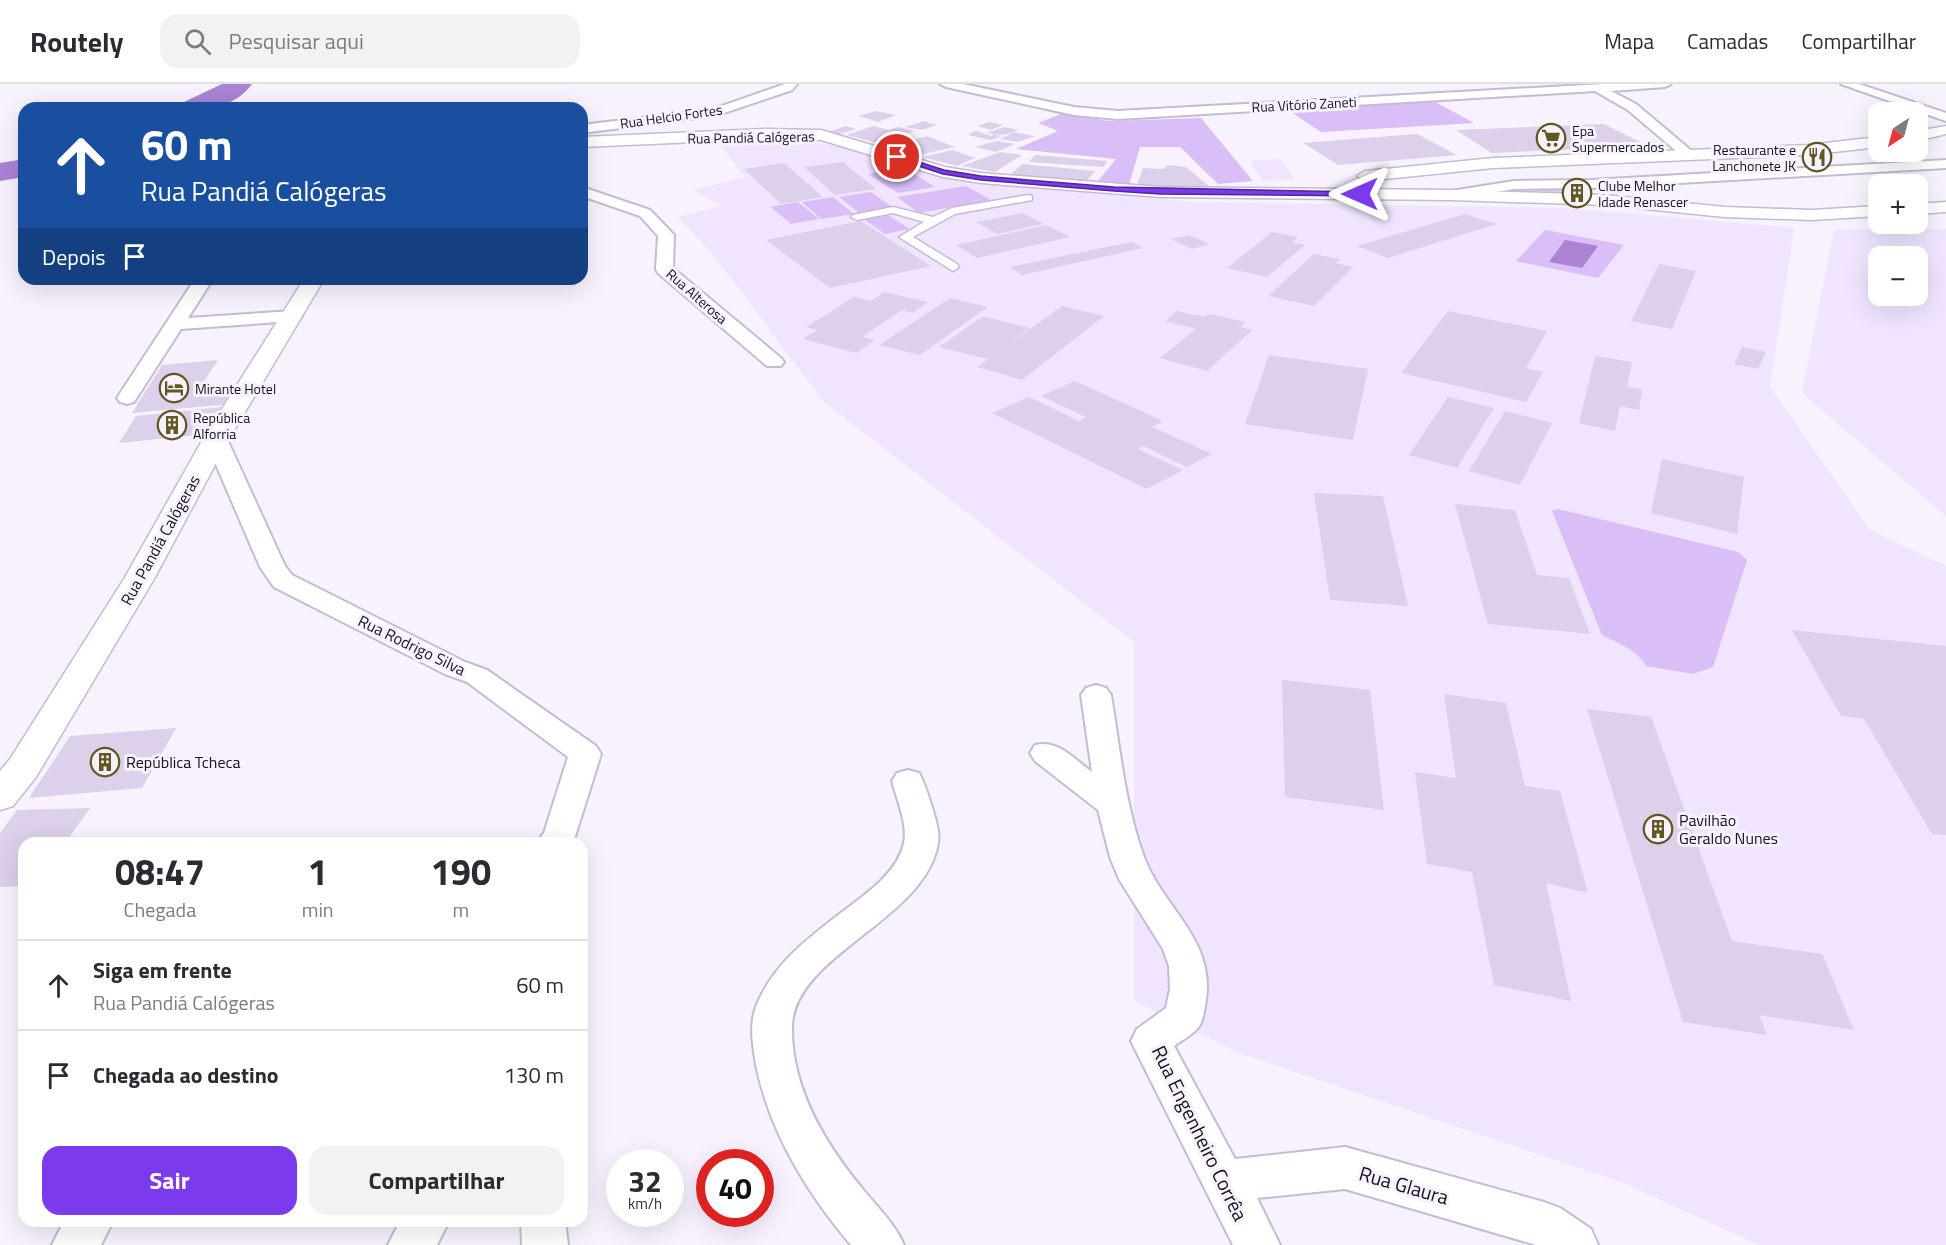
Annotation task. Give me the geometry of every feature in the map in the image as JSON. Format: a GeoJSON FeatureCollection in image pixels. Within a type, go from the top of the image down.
{"type":"FeatureCollection","features":[{"type":"Feature","properties":{"kind":"street","name":"Rua Helcio Fortes"},"geometry":{"type":"LineString","coordinates":[[588,128],[715,112],[788,88],[791,84]]}},
{"type":"Feature","properties":{"kind":"street","name":"Rua Vitório Zaneti"},"geometry":{"type":"LineString","coordinates":[[946,84],[1074,111],[1118,115],[1592,86],[1665,84]]}},
{"type":"Feature","properties":{"kind":"street"},"geometry":{"type":"LineString","coordinates":[[1542,84],[1555,90]]}},
{"type":"Feature","properties":{"kind":"street"},"geometry":{"type":"LineString","coordinates":[[1847,84],[1946,117]]}},
{"type":"Feature","properties":{"kind":"street"},"geometry":{"type":"LineString","coordinates":[[1592,86],[1632,107],[1687,153]]}},
{"type":"Feature","properties":{"kind":"street"},"geometry":{"type":"LineString","coordinates":[[1928,134],[1946,130]]}},
{"type":"Feature","properties":{"kind":"street","name":"Rua Pandiá Calógeras"},"geometry":{"type":"LineString","coordinates":[[588,142],[765,134],[821,135],[943,172],[1114,189],[1202,193]]}},
{"type":"Feature","properties":{"kind":"street"},"geometry":{"type":"LineString","coordinates":[[1202,193],[1493,163],[1687,153],[1808,150],[1868,143]]}},
{"type":"Feature","properties":{"kind":"street"},"geometry":{"type":"LineString","coordinates":[[1451,195],[1514,185],[1591,184],[1946,164]]}},
{"type":"Feature","properties":{"kind":"street","name":"Rua Alterosa"},"geometry":{"type":"LineString","coordinates":[[588,193],[645,213],[666,236],[664,269],[774,362]]}},
{"type":"Feature","properties":{"kind":"street"},"geometry":{"type":"LineString","coordinates":[[1202,193],[1451,195],[1605,200],[1725,212],[1812,215],[1868,212]]}},
{"type":"Feature","properties":{"kind":"street"},"geometry":{"type":"LineString","coordinates":[[953,267],[905,237],[952,211],[1028,198]]}},
{"type":"Feature","properties":{"kind":"street"},"geometry":{"type":"LineString","coordinates":[[1928,208],[1946,207]]}},
{"type":"Feature","properties":{"kind":"street"},"geometry":{"type":"LineString","coordinates":[[857,217],[893,210],[935,221]]}},
{"type":"Feature","properties":{"kind":"street"},"geometry":{"type":"LineString","coordinates":[[127,398],[200,285]]}},
{"type":"Feature","properties":{"kind":"street","name":"Rua Pandiá Calógeras"},"geometry":{"type":"LineString","coordinates":[[0,797],[23,768],[139,579],[216,439],[311,285]]}},
{"type":"Feature","properties":{"kind":"street"},"geometry":{"type":"LineString","coordinates":[[177,324],[293,316]]}},
{"type":"Feature","properties":{"kind":"street","name":"Rua Rodrigo Silva"},"geometry":{"type":"LineString","coordinates":[[216,439],[273,567],[283,581],[455,668],[477,676],[585,754],[559,837]]}},
{"type":"Feature","properties":{"kind":"street","name":"Rua Engenheiro Corrêa"},"geometry":{"type":"LineString","coordinates":[[1096,695],[1114,805],[1128,859],[1136,878],[1179,941],[1189,966],[1190,986],[1184,1017],[1151,1041],[1257,1245]]}},
{"type":"Feature","properties":{"kind":"street"},"geometry":{"type":"LineString","coordinates":[[1046,753],[1114,805]]}},
{"type":"Feature","properties":{"kind":"street"},"geometry":{"type":"LineString","coordinates":[[881,1245],[851,1211],[815,1161],[790,1114],[777,1073],[772,1040],[775,1008],[790,982],[823,948],[877,906],[902,877],[917,853],[921,833],[908,781]]}},
{"type":"Feature","properties":{"kind":"street","name":"Rua Glaura"},"geometry":{"type":"LineString","coordinates":[[1223,1181],[1345,1168],[1544,1224],[1575,1245]]}},
{"type":"Feature","properties":{"kind":"street"},"geometry":{"type":"LineString","coordinates":[[75,1245],[88,1227]]}},
{"type":"Feature","properties":{"kind":"street"},"geometry":{"type":"LineString","coordinates":[[411,1245],[423,1227]]}},
{"type":"Feature","properties":{"kind":"street"},"geometry":{"type":"LineString","coordinates":[[544,1227],[545,1245]]}},
{"type":"Feature","properties":{"kind":"shaded area"},"geometry":{"type":"Polygon","coordinates":[[[1430,99],[1474,123],[1321,132],[1285,108],[1430,99]]]}},
{"type":"Feature","properties":{"kind":"shaded area"},"geometry":{"type":"Polygon","coordinates":[[[1061,114],[1110,121],[1201,118],[1253,181],[1218,184],[1180,147],[1140,147],[1129,185],[1097,182],[1116,159],[1016,149],[1058,131],[1038,123],[1061,114]]]}},
{"type":"Feature","properties":{"kind":"shaded area"},"geometry":{"type":"Polygon","coordinates":[[[808,142],[864,148],[954,180],[1193,202],[1568,208],[1794,228],[1770,387],[1870,530],[1946,566],[1946,1245],[1759,1245],[1621,1182],[1239,1053],[1134,1001],[1134,642],[823,401],[732,279],[678,217],[721,206],[693,190],[745,177],[721,145],[808,142]]]}},
{"type":"Feature","properties":{"kind":"shaded area"},"geometry":{"type":"Polygon","coordinates":[[[1280,159],[1295,179],[1263,181],[1249,161],[1280,159]]]}},
{"type":"Feature","properties":{"kind":"shaded area"},"geometry":{"type":"Polygon","coordinates":[[[904,168],[935,187],[898,193],[868,174],[904,168]]]}},
{"type":"Feature","properties":{"kind":"shaded area"},"geometry":{"type":"Polygon","coordinates":[[[966,186],[991,200],[919,213],[897,197],[966,186]]]}},
{"type":"Feature","properties":{"kind":"shaded area"},"geometry":{"type":"Polygon","coordinates":[[[871,192],[892,207],[859,213],[839,197],[871,192]]]}},
{"type":"Feature","properties":{"kind":"shaded area"},"geometry":{"type":"Polygon","coordinates":[[[833,197],[854,214],[821,219],[802,202],[833,197]]]}},
{"type":"Feature","properties":{"kind":"shaded area"},"geometry":{"type":"Polygon","coordinates":[[[798,202],[819,219],[791,224],[771,207],[798,202]]]}},
{"type":"Feature","properties":{"kind":"shaded area"},"geometry":{"type":"Polygon","coordinates":[[[886,214],[910,229],[885,234],[862,218],[886,214]]]}},
{"type":"Feature","properties":{"kind":"shaded area"},"geometry":{"type":"Polygon","coordinates":[[[1928,229],[1946,229],[1946,516],[1802,393],[1834,230],[1868,230],[1868,234],[1928,234],[1928,229]]]}},
{"type":"Feature","properties":{"kind":"shaded area"},"geometry":{"type":"Polygon","coordinates":[[[1545,230],[1624,245],[1598,278],[1516,261],[1545,230]]]}},
{"type":"Feature","properties":{"kind":"shaded area"},"geometry":{"type":"Polygon","coordinates":[[[1565,240],[1598,246],[1582,268],[1549,262],[1565,240]]]}},
{"type":"Feature","properties":{"kind":"shaded area"},"geometry":{"type":"Polygon","coordinates":[[[1558,509],[1738,552],[1747,560],[1713,667],[1693,674],[1646,666],[1633,651],[1602,635],[1552,511],[1558,509]]]}},
{"type":"Feature","properties":{"kind":"building"},"geometry":{"type":"Polygon","coordinates":[[[876,111],[896,115],[878,122],[859,116],[876,111]]]}},
{"type":"Feature","properties":{"kind":"building"},"geometry":{"type":"Polygon","coordinates":[[[924,121],[937,125],[922,130],[905,127],[924,121]]]}},
{"type":"Feature","properties":{"kind":"building"},"geometry":{"type":"Polygon","coordinates":[[[989,122],[1003,125],[991,130],[978,126],[989,122]]]}},
{"type":"Feature","properties":{"kind":"building","name":"Epa Supermercados"},"geometry":{"type":"Polygon","coordinates":[[[1604,124],[1648,146],[1492,153],[1456,130],[1604,124]]]}},
{"type":"Feature","properties":{"kind":"building"},"geometry":{"type":"Polygon","coordinates":[[[846,126],[856,129],[837,135],[825,133],[846,126]]]}},
{"type":"Feature","properties":{"kind":"building"},"geometry":{"type":"Polygon","coordinates":[[[873,126],[889,130],[898,127],[915,131],[878,143],[846,135],[873,126]]]}},
{"type":"Feature","properties":{"kind":"building"},"geometry":{"type":"Polygon","coordinates":[[[1004,127],[1019,130],[1003,135],[986,133],[1004,127]]]}},
{"type":"Feature","properties":{"kind":"building"},"geometry":{"type":"Polygon","coordinates":[[[976,131],[991,136],[994,134],[1001,136],[991,140],[968,135],[976,131]]]}},
{"type":"Feature","properties":{"kind":"building"},"geometry":{"type":"Polygon","coordinates":[[[1014,132],[1035,136],[1018,142],[1000,139],[1014,132]]]}},
{"type":"Feature","properties":{"kind":"building"},"geometry":{"type":"Polygon","coordinates":[[[1417,134],[1457,155],[1338,165],[1303,143],[1417,134]]]}},
{"type":"Feature","properties":{"kind":"building"},"geometry":{"type":"Polygon","coordinates":[[[927,136],[955,147],[917,155],[886,148],[927,136]]]}},
{"type":"Feature","properties":{"kind":"building"},"geometry":{"type":"Polygon","coordinates":[[[997,141],[1015,144],[996,152],[975,147],[997,141]]]}},
{"type":"Feature","properties":{"kind":"building"},"geometry":{"type":"Polygon","coordinates":[[[952,150],[975,158],[957,166],[923,157],[952,150]]]}},
{"type":"Feature","properties":{"kind":"building"},"geometry":{"type":"Polygon","coordinates":[[[1000,152],[1022,155],[995,172],[962,166],[1000,152]]]}},
{"type":"Feature","properties":{"kind":"building"},"geometry":{"type":"Polygon","coordinates":[[[1035,155],[1107,161],[1104,167],[1029,162],[1035,155]]]}},
{"type":"Feature","properties":{"kind":"building"},"geometry":{"type":"Polygon","coordinates":[[[843,162],[876,189],[835,195],[804,167],[843,162]]]}},
{"type":"Feature","properties":{"kind":"building"},"geometry":{"type":"Polygon","coordinates":[[[784,163],[823,197],[781,204],[744,169],[784,163]]]}},
{"type":"Feature","properties":{"kind":"building"},"geometry":{"type":"Polygon","coordinates":[[[1022,164],[1095,171],[1086,182],[1011,174],[1022,164]]]}},
{"type":"Feature","properties":{"kind":"building"},"geometry":{"type":"Polygon","coordinates":[[[1167,165],[1186,167],[1209,186],[1171,187],[1169,189],[1136,188],[1143,168],[1164,169],[1167,165]]]}},
{"type":"Feature","properties":{"kind":"building","name":"Clube Melhor Idade Renascer"},"geometry":{"type":"Polygon","coordinates":[[[1530,188],[1583,188],[1593,195],[1535,191],[1530,188]]]}},
{"type":"Feature","properties":{"kind":"building"},"geometry":{"type":"Polygon","coordinates":[[[1023,213],[1044,224],[997,234],[976,222],[1023,213]]]}},
{"type":"Feature","properties":{"kind":"building"},"geometry":{"type":"Polygon","coordinates":[[[1465,214],[1496,224],[1388,258],[1357,246],[1465,214]]]}},
{"type":"Feature","properties":{"kind":"building"},"geometry":{"type":"Polygon","coordinates":[[[861,221],[931,266],[830,288],[766,240],[861,221]]]}},
{"type":"Feature","properties":{"kind":"building"},"geometry":{"type":"Polygon","coordinates":[[[1047,225],[1070,237],[977,258],[956,245],[1047,225]]]}},
{"type":"Feature","properties":{"kind":"building"},"geometry":{"type":"Polygon","coordinates":[[[1272,232],[1298,237],[1292,242],[1305,245],[1267,277],[1227,268],[1272,232]]]}},
{"type":"Feature","properties":{"kind":"building"},"geometry":{"type":"Polygon","coordinates":[[[1189,235],[1209,244],[1192,249],[1171,239],[1189,235]]]}},
{"type":"Feature","properties":{"kind":"building"},"geometry":{"type":"Polygon","coordinates":[[[1131,242],[1143,248],[1022,275],[1010,267],[1131,242]]]}},
{"type":"Feature","properties":{"kind":"building"},"geometry":{"type":"Polygon","coordinates":[[[1314,254],[1340,259],[1335,263],[1353,267],[1314,306],[1268,296],[1314,254]]]}},
{"type":"Feature","properties":{"kind":"building"},"geometry":{"type":"Polygon","coordinates":[[[1659,264],[1696,271],[1672,329],[1631,321],[1659,264]]]}},
{"type":"Feature","properties":{"kind":"building"},"geometry":{"type":"Polygon","coordinates":[[[884,292],[928,302],[913,313],[902,310],[862,337],[875,340],[857,353],[803,339],[817,330],[806,327],[854,297],[871,301],[884,292]]]}},
{"type":"Feature","properties":{"kind":"building"},"geometry":{"type":"Polygon","coordinates":[[[950,298],[988,307],[920,355],[879,345],[950,298]]]}},
{"type":"Feature","properties":{"kind":"building"},"geometry":{"type":"Polygon","coordinates":[[[1062,306],[1104,316],[1022,380],[977,367],[1062,306]]]}},
{"type":"Feature","properties":{"kind":"building"},"geometry":{"type":"Polygon","coordinates":[[[1177,311],[1205,317],[1209,314],[1246,322],[1241,327],[1252,330],[1207,371],[1160,358],[1196,329],[1165,321],[1177,311]]]}},
{"type":"Feature","properties":{"kind":"building"},"geometry":{"type":"Polygon","coordinates":[[[1448,311],[1547,331],[1526,368],[1543,372],[1526,402],[1401,373],[1448,311]]]}},
{"type":"Feature","properties":{"kind":"building"},"geometry":{"type":"Polygon","coordinates":[[[983,316],[1030,328],[988,359],[939,347],[983,316]]]}},
{"type":"Feature","properties":{"kind":"building"},"geometry":{"type":"Polygon","coordinates":[[[1742,347],[1766,352],[1758,369],[1734,364],[1742,347]]]}},
{"type":"Feature","properties":{"kind":"building"},"geometry":{"type":"Polygon","coordinates":[[[1269,355],[1368,369],[1353,440],[1245,424],[1269,355]]]}},
{"type":"Feature","properties":{"kind":"building"},"geometry":{"type":"Polygon","coordinates":[[[1595,356],[1632,362],[1627,387],[1642,389],[1639,410],[1620,406],[1615,431],[1579,423],[1595,356]]]}},
{"type":"Feature","properties":{"kind":"building","name":"Mirante Hotel"},"geometry":{"type":"Polygon","coordinates":[[[218,360],[199,389],[241,386],[230,404],[132,413],[162,365],[218,360]]]}},
{"type":"Feature","properties":{"kind":"building"},"geometry":{"type":"Polygon","coordinates":[[[1075,381],[1163,421],[1152,427],[1212,454],[1187,467],[1143,446],[1138,449],[1183,470],[1147,489],[992,413],[1029,397],[1079,421],[1086,417],[1041,396],[1075,381]]]}},
{"type":"Feature","properties":{"kind":"building"},"geometry":{"type":"Polygon","coordinates":[[[1448,397],[1494,408],[1457,468],[1409,455],[1448,397]]]}},
{"type":"Feature","properties":{"kind":"building","name":"República Alforria"},"geometry":{"type":"Polygon","coordinates":[[[223,407],[209,434],[119,443],[136,416],[223,407]]]}},
{"type":"Feature","properties":{"kind":"building"},"geometry":{"type":"Polygon","coordinates":[[[1505,411],[1552,423],[1520,485],[1469,471],[1505,411]]]}},
{"type":"Feature","properties":{"kind":"building"},"geometry":{"type":"Polygon","coordinates":[[[1662,459],[1744,477],[1737,534],[1651,513],[1662,459]]]}},
{"type":"Feature","properties":{"kind":"building"},"geometry":{"type":"Polygon","coordinates":[[[1314,493],[1383,496],[1408,606],[1330,600],[1314,493]]]}},
{"type":"Feature","properties":{"kind":"building"},"geometry":{"type":"Polygon","coordinates":[[[1455,504],[1515,510],[1537,575],[1569,578],[1590,634],[1488,624],[1455,504]]]}},
{"type":"Feature","properties":{"kind":"building"},"geometry":{"type":"Polygon","coordinates":[[[1792,630],[1946,646],[1946,835],[1932,834],[1864,719],[1841,716],[1792,630]]]}},
{"type":"Feature","properties":{"kind":"building"},"geometry":{"type":"Polygon","coordinates":[[[1282,680],[1370,690],[1384,810],[1285,797],[1282,680]]]}},
{"type":"Feature","properties":{"kind":"building"},"geometry":{"type":"Polygon","coordinates":[[[1444,694],[1506,703],[1525,786],[1560,791],[1588,893],[1546,883],[1571,1001],[1494,985],[1472,872],[1427,864],[1415,772],[1456,778],[1444,694]]]}},
{"type":"Feature","properties":{"kind":"building","name":"Pavilhão Geraldo Nunes"},"geometry":{"type":"Polygon","coordinates":[[[1587,709],[1651,717],[1732,941],[1822,954],[1854,1030],[1759,1015],[1767,1035],[1683,1022],[1587,709]]]}},
{"type":"Feature","properties":{"kind":"building","name":"República Tcheca"},"geometry":{"type":"Polygon","coordinates":[[[176,728],[142,788],[29,798],[70,736],[176,728]]]}},
{"type":"Feature","properties":{"kind":"building"},"geometry":{"type":"Polygon","coordinates":[[[90,808],[69,837],[18,837],[18,886],[0,887],[0,833],[17,810],[90,808]]]}},
{"type":"Feature","properties":{"kind":"waterway"},"geometry":{"type":"LineString","coordinates":[[207,102],[239,84]]}},
{"type":"Feature","properties":{"kind":"waterway"},"geometry":{"type":"LineString","coordinates":[[0,172],[18,169]]}},
{"type":"Feature","properties":{"kind":"place","name":"Epa Supermercados"},"geometry":{"type":"Point","coordinates":[1551,138]}},
{"type":"Feature","properties":{"kind":"place","name":"Restaurante e Lanchonete JK"},"geometry":{"type":"Point","coordinates":[1817,157]}},
{"type":"Feature","properties":{"kind":"place","name":"Clube Melhor Idade Renascer"},"geometry":{"type":"Point","coordinates":[1577,193]}},
{"type":"Feature","properties":{"kind":"place","name":"Mirante Hotel"},"geometry":{"type":"Point","coordinates":[174,388]}},
{"type":"Feature","properties":{"kind":"place","name":"República Alforria"},"geometry":{"type":"Point","coordinates":[172,425]}},
{"type":"Feature","properties":{"kind":"place","name":"República Tcheca"},"geometry":{"type":"Point","coordinates":[105,762]}},
{"type":"Feature","properties":{"kind":"place","name":"Pavilhão Geraldo Nunes"},"geometry":{"type":"Point","coordinates":[1658,829]}},
{"type":"Feature","properties":{"kind":"route"},"geometry":{"type":"LineString","coordinates":[[897,157],[943,172],[981,178],[1114,189],[1160,192],[1360,194]]}}]}
